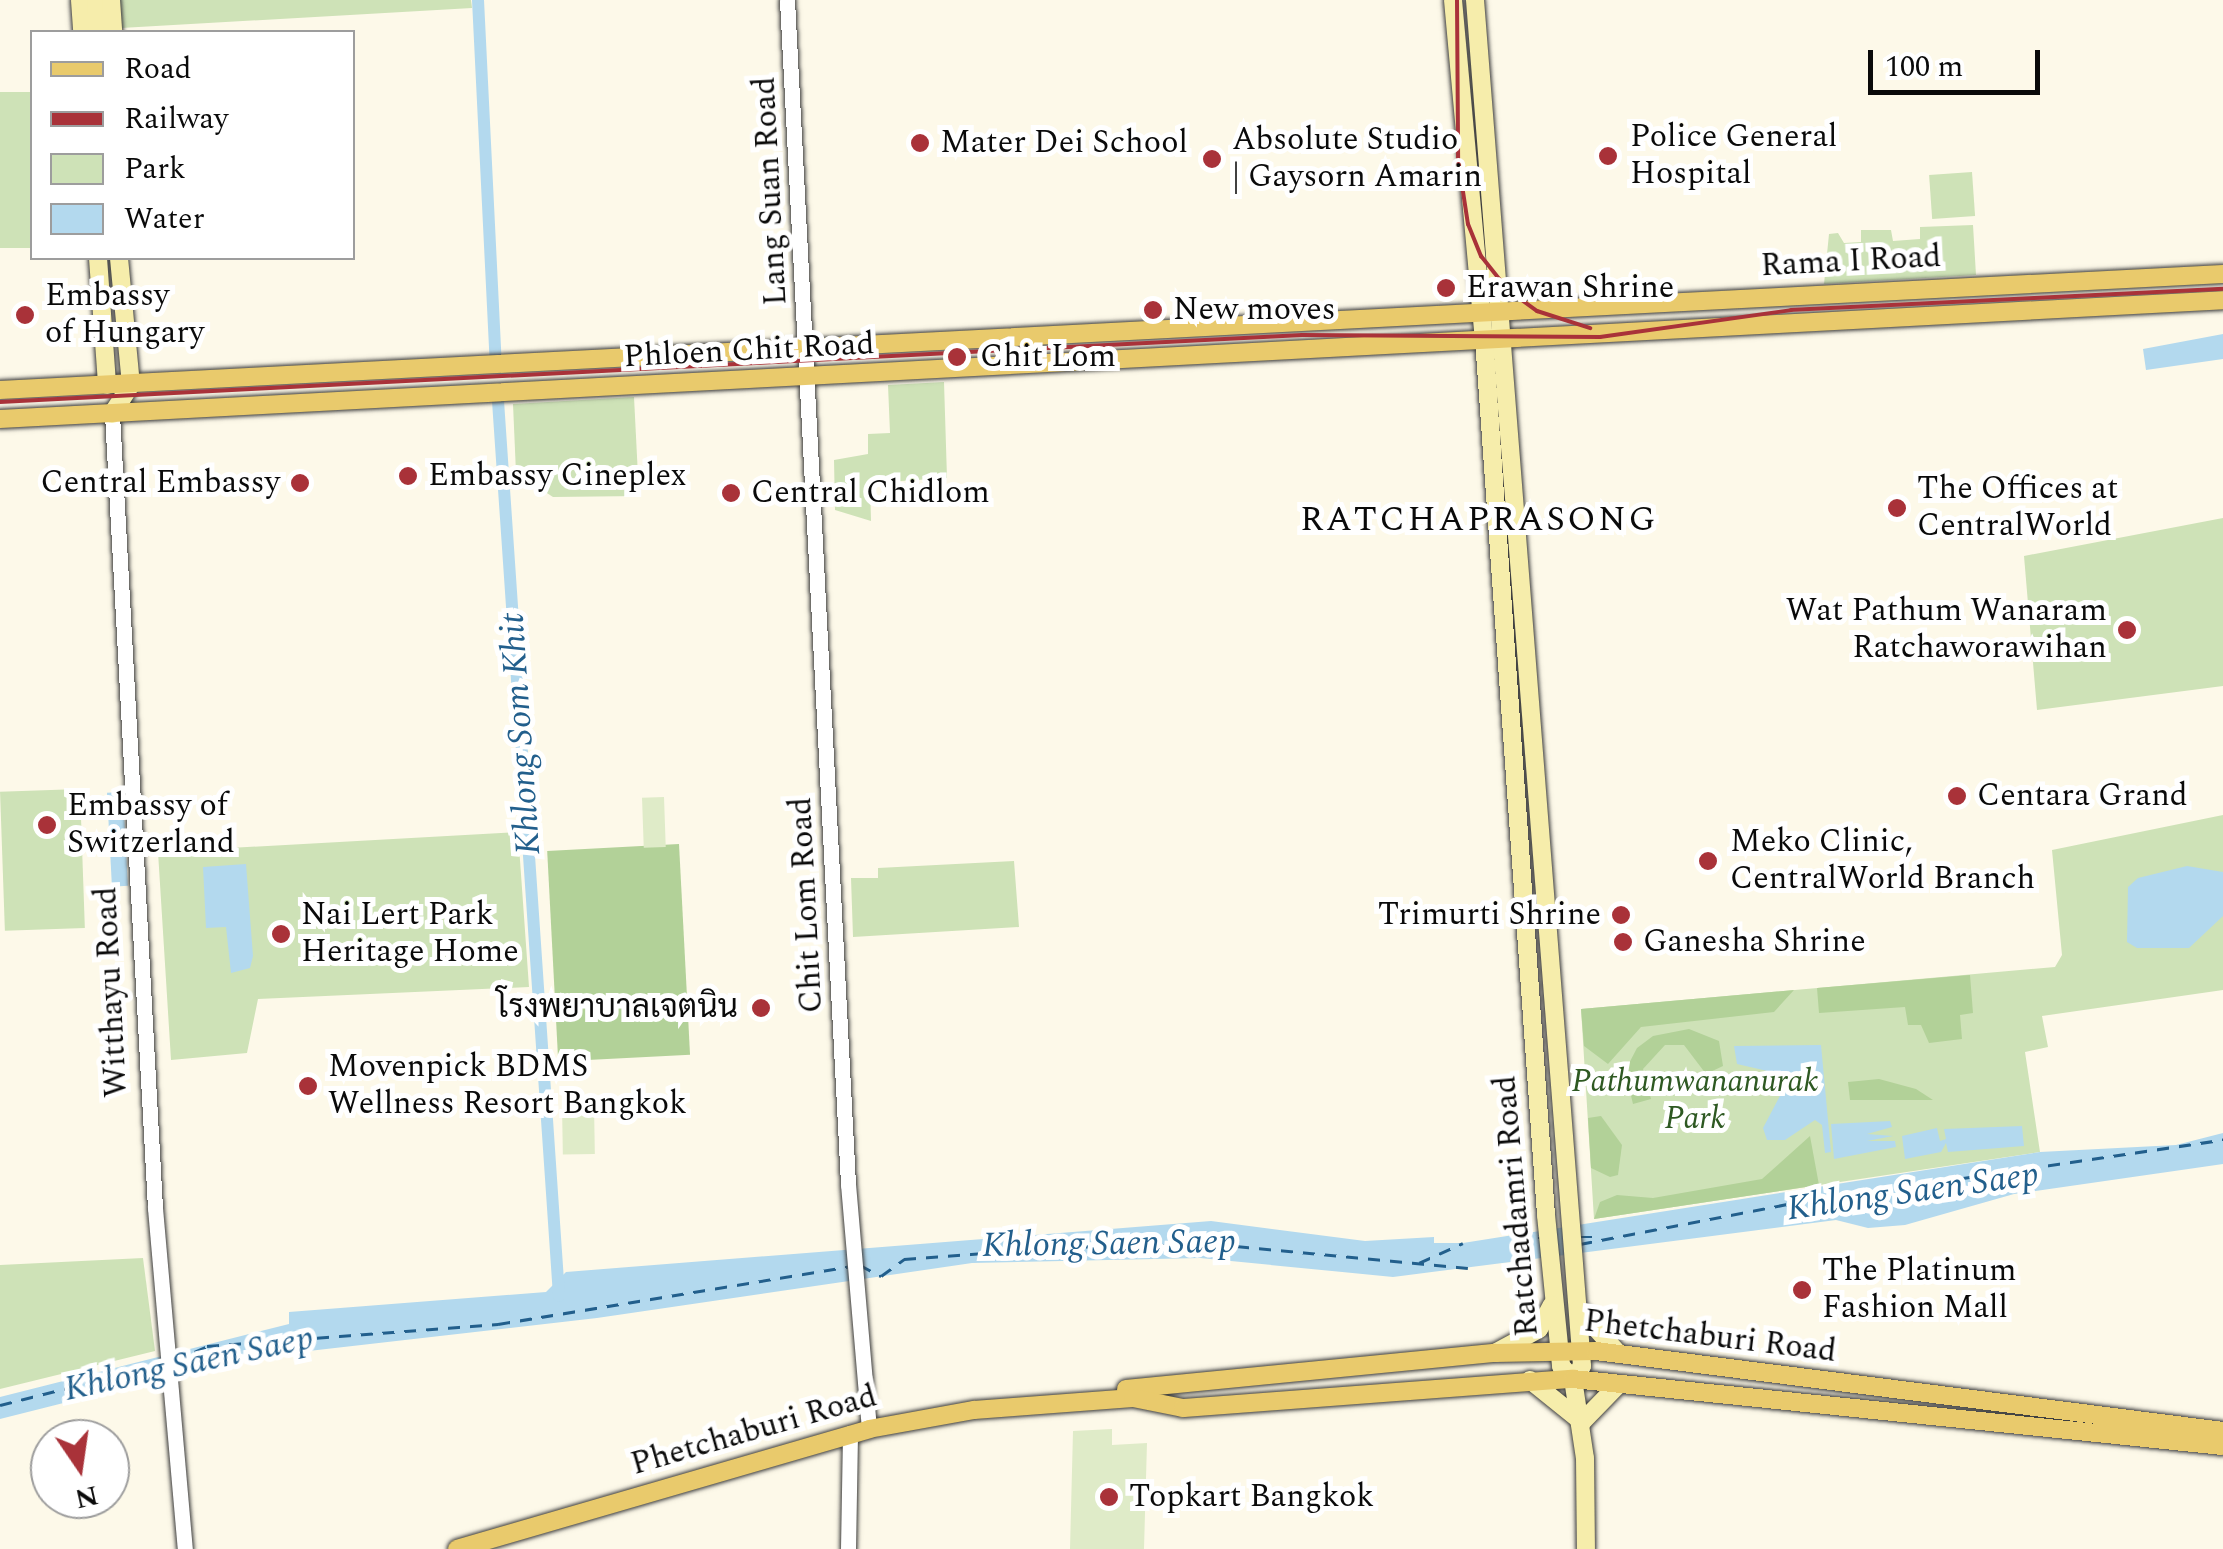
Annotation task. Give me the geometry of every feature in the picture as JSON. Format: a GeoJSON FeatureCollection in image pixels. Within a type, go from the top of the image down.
{"type":"FeatureCollection","features":[{"type":"Feature","properties":{"kind":"main road"},"geometry":{"type":"LineString","coordinates":[[80,0],[82,30]]}},
{"type":"Feature","properties":{"kind":"main road"},"geometry":{"type":"LineString","coordinates":[[96,0],[98,30]]}},
{"type":"Feature","properties":{"kind":"main road"},"geometry":{"type":"LineString","coordinates":[[112,0],[114,30]]}},
{"type":"Feature","properties":{"kind":"main road"},"geometry":{"type":"LineString","coordinates":[[1454,6],[1476,6]]}},
{"type":"Feature","properties":{"kind":"main road","name":"Ratchadamri Road"},"geometry":{"type":"LineString","coordinates":[[1454,6],[1459,76],[1490,311],[1493,338],[1528,668],[1567,1214],[1575,1300],[1588,1351],[1574,1379],[1561,1366],[1550,1268],[1507,669],[1493,338]]}},
{"type":"Feature","properties":{"kind":"main road","name":"Ratchadamri Road"},"geometry":{"type":"LineString","coordinates":[[1476,6],[1495,271],[1490,311]]}},
{"type":"Feature","properties":{"kind":"main road"},"geometry":{"type":"LineString","coordinates":[[1459,76],[1482,85]]}},
{"type":"Feature","properties":{"kind":"main road"},"geometry":{"type":"LineString","coordinates":[[98,260],[107,386]]}},
{"type":"Feature","properties":{"kind":"main road"},"geometry":{"type":"LineString","coordinates":[[112,414],[130,385],[120,260]]}},
{"type":"Feature","properties":{"kind":"main road"},"geometry":{"type":"LineString","coordinates":[[1495,271],[1506,292],[1529,308]]}},
{"type":"Feature","properties":{"kind":"main road","name":"Rama I Road"},"geometry":{"type":"LineString","coordinates":[[1490,311],[2223,274]]}},
{"type":"Feature","properties":{"kind":"main road","name":"Rama I Road"},"geometry":{"type":"LineString","coordinates":[[1493,338],[2223,300]]}},
{"type":"Feature","properties":{"kind":"main road","name":"Phloen Chit Road"},"geometry":{"type":"LineString","coordinates":[[0,390],[1490,311]]}},
{"type":"Feature","properties":{"kind":"main road","name":"Phloen Chit Road"},"geometry":{"type":"LineString","coordinates":[[0,418],[809,378],[1493,338]]}},
{"type":"Feature","properties":{"kind":"main road"},"geometry":{"type":"LineString","coordinates":[[1507,669],[1528,668]]}},
{"type":"Feature","properties":{"kind":"main road"},"geometry":{"type":"LineString","coordinates":[[1513,749],[1534,748]]}},
{"type":"Feature","properties":{"kind":"main road"},"geometry":{"type":"LineString","coordinates":[[1514,768],[1535,768]]}},
{"type":"Feature","properties":{"kind":"main road"},"geometry":{"type":"LineString","coordinates":[[1495,1353],[1538,1329],[1553,1300]]}},
{"type":"Feature","properties":{"kind":"main road"},"geometry":{"type":"LineString","coordinates":[[1575,1300],[1586,1323],[1618,1352]]}},
{"type":"Feature","properties":{"kind":"main road","name":"Phetchaburi Road"},"geometry":{"type":"LineString","coordinates":[[1072,1402],[1105,1391],[1559,1350],[1618,1352],[2223,1431]]}},
{"type":"Feature","properties":{"kind":"main road"},"geometry":{"type":"LineString","coordinates":[[1588,1351],[1600,1378],[1680,1391]]}},
{"type":"Feature","properties":{"kind":"main road"},"geometry":{"type":"LineString","coordinates":[[1471,1355],[1474,1383]]}},
{"type":"Feature","properties":{"kind":"main road"},"geometry":{"type":"LineString","coordinates":[[1574,1379],[1582,1422],[1586,1549]]}},
{"type":"Feature","properties":{"kind":"main road","name":"Phetchaburi Road"},"geometry":{"type":"LineString","coordinates":[[457,1549],[859,1431],[1072,1402],[1142,1397],[1183,1408],[1474,1383],[1574,1379],[2223,1446]]}},
{"type":"Feature","properties":{"kind":"main road"},"geometry":{"type":"LineString","coordinates":[[1530,1380],[1582,1422]]}},
{"type":"Feature","properties":{"kind":"main road"},"geometry":{"type":"LineString","coordinates":[[1582,1422],[1618,1384]]}},
{"type":"Feature","properties":{"kind":"street","name":"Lang Suan Road"},"geometry":{"type":"LineString","coordinates":[[787,0],[809,378]]}},
{"type":"Feature","properties":{"kind":"street","name":"Chit Lom Road"},"geometry":{"type":"LineString","coordinates":[[809,378],[848,1184],[860,1352],[859,1431],[848,1549]]}},
{"type":"Feature","properties":{"kind":"street","name":"Witthayu Road"},"geometry":{"type":"LineString","coordinates":[[112,414],[166,1337],[185,1549]]}},
{"type":"Feature","properties":{"kind":"green space"},"geometry":{"type":"Polygon","coordinates":[[[119,0],[471,0],[472,8],[121,28],[119,0]]]}},
{"type":"Feature","properties":{"kind":"green space"},"geometry":{"type":"Polygon","coordinates":[[[0,92],[30,92],[30,248],[0,248],[0,92]]]}},
{"type":"Feature","properties":{"kind":"green space"},"geometry":{"type":"Polygon","coordinates":[[[1972,172],[1975,216],[1932,219],[1929,175],[1972,172]]]}},
{"type":"Feature","properties":{"kind":"green space"},"geometry":{"type":"Polygon","coordinates":[[[1973,225],[1976,275],[1824,284],[1829,234],[1838,233],[1844,243],[1861,242],[1861,230],[1891,230],[1893,241],[1920,239],[1920,227],[1973,225]]]}},
{"type":"Feature","properties":{"kind":"green space"},"geometry":{"type":"Polygon","coordinates":[[[944,382],[947,478],[870,483],[871,521],[835,510],[834,460],[868,454],[868,434],[890,433],[888,385],[944,382]]]}},
{"type":"Feature","properties":{"kind":"green space"},"geometry":{"type":"Polygon","coordinates":[[[634,397],[639,496],[553,497],[516,473],[513,404],[634,397]]]}},
{"type":"Feature","properties":{"kind":"green space"},"geometry":{"type":"Polygon","coordinates":[[[2223,518],[2223,686],[2037,710],[2024,556],[2223,518]]]}},
{"type":"Feature","properties":{"kind":"green space"},"geometry":{"type":"Polygon","coordinates":[[[80,789],[85,928],[5,931],[0,792],[80,789]]]}},
{"type":"Feature","properties":{"kind":"green space"},"geometry":{"type":"Polygon","coordinates":[[[664,797],[666,847],[644,848],[642,798],[664,797]]]}},
{"type":"Feature","properties":{"kind":"green space","name":"Pathumwananurak Park"},"geometry":{"type":"Polygon","coordinates":[[[2223,815],[2223,990],[2042,1016],[2048,1047],[2025,1052],[2040,1152],[1594,1219],[1581,1009],[2055,967],[2062,955],[2052,850],[2223,815]]]}},
{"type":"Feature","properties":{"kind":"green space"},"geometry":{"type":"Polygon","coordinates":[[[518,832],[529,987],[258,999],[247,1053],[171,1060],[158,852],[518,832]]]}},
{"type":"Feature","properties":{"kind":"green space"},"geometry":{"type":"Polygon","coordinates":[[[679,844],[690,1055],[558,1062],[547,851],[679,844]]]}},
{"type":"Feature","properties":{"kind":"green space"},"geometry":{"type":"Polygon","coordinates":[[[1014,861],[1019,927],[853,937],[851,878],[878,878],[878,868],[1014,861]]]}},
{"type":"Feature","properties":{"kind":"green space"},"geometry":{"type":"Polygon","coordinates":[[[1970,975],[1973,1013],[1960,1015],[1962,1039],[1929,1043],[1921,1025],[1908,1025],[1905,1007],[1819,1013],[1817,988],[1970,975]]]}},
{"type":"Feature","properties":{"kind":"green space"},"geometry":{"type":"Polygon","coordinates":[[[1794,990],[1774,1012],[1641,1027],[1608,1064],[1584,1046],[1581,1009],[1794,990]]]}},
{"type":"Feature","properties":{"kind":"green space"},"geometry":{"type":"Polygon","coordinates":[[[1689,1029],[1719,1041],[1723,1066],[1706,1074],[1684,1045],[1665,1045],[1643,1069],[1651,1099],[1633,1104],[1625,1071],[1637,1048],[1653,1036],[1689,1029]]]}},
{"type":"Feature","properties":{"kind":"green space"},"geometry":{"type":"Polygon","coordinates":[[[1879,1079],[1916,1089],[1933,1100],[1850,1100],[1848,1082],[1879,1079]]]}},
{"type":"Feature","properties":{"kind":"green space"},"geometry":{"type":"Polygon","coordinates":[[[594,1105],[595,1154],[563,1155],[562,1106],[594,1105]]]}},
{"type":"Feature","properties":{"kind":"green space"},"geometry":{"type":"Polygon","coordinates":[[[1601,1116],[1622,1145],[1618,1175],[1610,1177],[1591,1168],[1588,1118],[1601,1116]]]}},
{"type":"Feature","properties":{"kind":"green space"},"geometry":{"type":"Polygon","coordinates":[[[1810,1136],[1819,1185],[1594,1219],[1600,1202],[1617,1195],[1653,1198],[1762,1179],[1810,1136]]]}},
{"type":"Feature","properties":{"kind":"green space"},"geometry":{"type":"Polygon","coordinates":[[[143,1258],[155,1351],[0,1389],[0,1265],[143,1258]]]}},
{"type":"Feature","properties":{"kind":"green space","name":"Topkart Bangkok"},"geometry":{"type":"Polygon","coordinates":[[[1112,1429],[1112,1445],[1147,1443],[1144,1549],[1070,1549],[1073,1431],[1112,1429]]]}},
{"type":"Feature","properties":{"kind":"water"},"geometry":{"type":"Polygon","coordinates":[[[2223,334],[2223,359],[2146,370],[2143,349],[2223,334]]]}},
{"type":"Feature","properties":{"kind":"water"},"geometry":{"type":"Polygon","coordinates":[[[123,792],[128,886],[112,887],[107,793],[123,792]]]}},
{"type":"Feature","properties":{"kind":"water"},"geometry":{"type":"Polygon","coordinates":[[[246,864],[253,956],[250,968],[231,973],[226,927],[206,928],[203,867],[246,864]]]}},
{"type":"Feature","properties":{"kind":"water"},"geometry":{"type":"Polygon","coordinates":[[[2187,866],[2223,872],[2223,916],[2189,948],[2137,948],[2127,942],[2128,887],[2138,878],[2187,866]]]}},
{"type":"Feature","properties":{"kind":"water"},"geometry":{"type":"Polygon","coordinates":[[[1821,1045],[1831,1152],[1825,1153],[1822,1125],[1815,1120],[1785,1140],[1767,1140],[1763,1128],[1783,1090],[1776,1073],[1737,1064],[1734,1046],[1821,1045]]]}},
{"type":"Feature","properties":{"kind":"water"},"geometry":{"type":"Polygon","coordinates":[[[1890,1121],[1892,1127],[1867,1134],[1893,1136],[1867,1141],[1895,1141],[1896,1147],[1834,1159],[1831,1124],[1890,1121]]]}},
{"type":"Feature","properties":{"kind":"water"},"geometry":{"type":"Polygon","coordinates":[[[2022,1126],[2024,1146],[1948,1152],[1946,1143],[1941,1152],[1905,1159],[1902,1136],[1937,1128],[1940,1141],[1946,1139],[1944,1129],[2022,1126]]]}},
{"type":"Feature","properties":{"kind":"water","name":"Khlong Saen Saep"},"geometry":{"type":"Polygon","coordinates":[[[2223,1133],[2223,1164],[2014,1194],[1905,1225],[1868,1228],[1836,1220],[1393,1277],[1200,1258],[972,1263],[597,1318],[238,1359],[0,1419],[0,1397],[289,1324],[289,1312],[546,1292],[566,1272],[1211,1221],[1365,1241],[1434,1237],[1434,1243],[1463,1243],[2040,1152],[2176,1145],[2223,1133]]]}},
{"type":"Feature","properties":{"kind":"waterway","name":"Khlong Som Khit"},"geometry":{"type":"LineString","coordinates":[[478,0],[496,367]]}},
{"type":"Feature","properties":{"kind":"waterway","name":"Khlong Som Khit"},"geometry":{"type":"LineString","coordinates":[[498,401],[559,1296]]}},
{"type":"Feature","properties":{"kind":"ferry route"},"geometry":{"type":"LineString","coordinates":[[1580,1244],[1787,1204],[2223,1140]]}},
{"type":"Feature","properties":{"kind":"ferry route"},"geometry":{"type":"LineString","coordinates":[[1580,1237],[1597,1237]]}},
{"type":"Feature","properties":{"kind":"ferry route"},"geometry":{"type":"LineString","coordinates":[[1516,1238],[1542,1238]]}},
{"type":"Feature","properties":{"kind":"ferry route"},"geometry":{"type":"LineString","coordinates":[[1419,1263],[1463,1243]]}},
{"type":"Feature","properties":{"kind":"ferry route"},"geometry":{"type":"LineString","coordinates":[[860,1265],[881,1276],[904,1259],[1064,1247],[1215,1244],[1468,1268]]}},
{"type":"Feature","properties":{"kind":"ferry route"},"geometry":{"type":"LineString","coordinates":[[1521,1261],[1543,1255]]}},
{"type":"Feature","properties":{"kind":"ferry route"},"geometry":{"type":"LineString","coordinates":[[174,1361],[207,1346],[498,1324],[847,1267]]}},
{"type":"Feature","properties":{"kind":"ferry route"},"geometry":{"type":"LineString","coordinates":[[0,1405],[162,1364]]}},
{"type":"Feature","properties":{"kind":"railway"},"geometry":{"type":"LineString","coordinates":[[1457,0],[1458,159],[1468,224],[1481,256],[1508,290],[1537,311],[1590,328]]}},
{"type":"Feature","properties":{"kind":"railway"},"geometry":{"type":"LineString","coordinates":[[0,402],[1302,335],[1600,337],[1791,310],[2223,289]]}},
{"type":"Feature","properties":{"kind":"place","name":"Mater Dei School"},"geometry":{"type":"Point","coordinates":[920,143]}},
{"type":"Feature","properties":{"kind":"place","name":"Police General Hospital"},"geometry":{"type":"Point","coordinates":[1608,156]}},
{"type":"Feature","properties":{"kind":"place","name":"Absolute Studio | Gaysorn Amarin"},"geometry":{"type":"Point","coordinates":[1212,159]}},
{"type":"Feature","properties":{"kind":"place","name":"Erawan Shrine"},"geometry":{"type":"Point","coordinates":[1446,288]}},
{"type":"Feature","properties":{"kind":"place","name":"New moves"},"geometry":{"type":"Point","coordinates":[1153,310]}},
{"type":"Feature","properties":{"kind":"place","name":"Embassy of Hungary"},"geometry":{"type":"Point","coordinates":[25,315]}},
{"type":"Feature","properties":{"kind":"place","name":"Chit Lom"},"geometry":{"type":"Point","coordinates":[957,357]}},
{"type":"Feature","properties":{"kind":"place","name":"Embassy Cineplex"},"geometry":{"type":"Point","coordinates":[408,476]}},
{"type":"Feature","properties":{"kind":"place","name":"Central Embassy"},"geometry":{"type":"Point","coordinates":[300,483]}},
{"type":"Feature","properties":{"kind":"place","name":"Central Chidlom"},"geometry":{"type":"Point","coordinates":[731,493]}},
{"type":"Feature","properties":{"kind":"place","name":"The Offices at CentralWorld"},"geometry":{"type":"Point","coordinates":[1897,508]}},
{"type":"Feature","properties":{"kind":"place","name":"Wat Pathum Wanaram Ratchaworawihan"},"geometry":{"type":"Point","coordinates":[2127,630]}},
{"type":"Feature","properties":{"kind":"place","name":"Centara Grand"},"geometry":{"type":"Point","coordinates":[1957,796]}},
{"type":"Feature","properties":{"kind":"place","name":"Embassy of Switzerland"},"geometry":{"type":"Point","coordinates":[47,825]}},
{"type":"Feature","properties":{"kind":"place","name":"Meko Clinic, CentralWorld Branch"},"geometry":{"type":"Point","coordinates":[1708,861]}},
{"type":"Feature","properties":{"kind":"place","name":"Trimurti Shrine"},"geometry":{"type":"Point","coordinates":[1621,915]}},
{"type":"Feature","properties":{"kind":"place","name":"Nai Lert Park Heritage Home"},"geometry":{"type":"Point","coordinates":[281,934]}},
{"type":"Feature","properties":{"kind":"place","name":"Ganesha Shrine"},"geometry":{"type":"Point","coordinates":[1623,942]}},
{"type":"Feature","properties":{"kind":"place","name":"โรงพยาบาลเจตนิน"},"geometry":{"type":"Point","coordinates":[761,1008]}},
{"type":"Feature","properties":{"kind":"place","name":"Movenpick BDMS Wellness Resort Bangkok"},"geometry":{"type":"Point","coordinates":[308,1086]}},
{"type":"Feature","properties":{"kind":"place","name":"The Platinum Fashion Mall"},"geometry":{"type":"Point","coordinates":[1802,1290]}},
{"type":"Feature","properties":{"kind":"place","name":"Topkart Bangkok"},"geometry":{"type":"Point","coordinates":[1109,1497]}},
{"type":"Feature","properties":{"kind":"district","name":"RATCHAPRASONG"},"geometry":{"type":"Point","coordinates":[1479,520]}}]}
